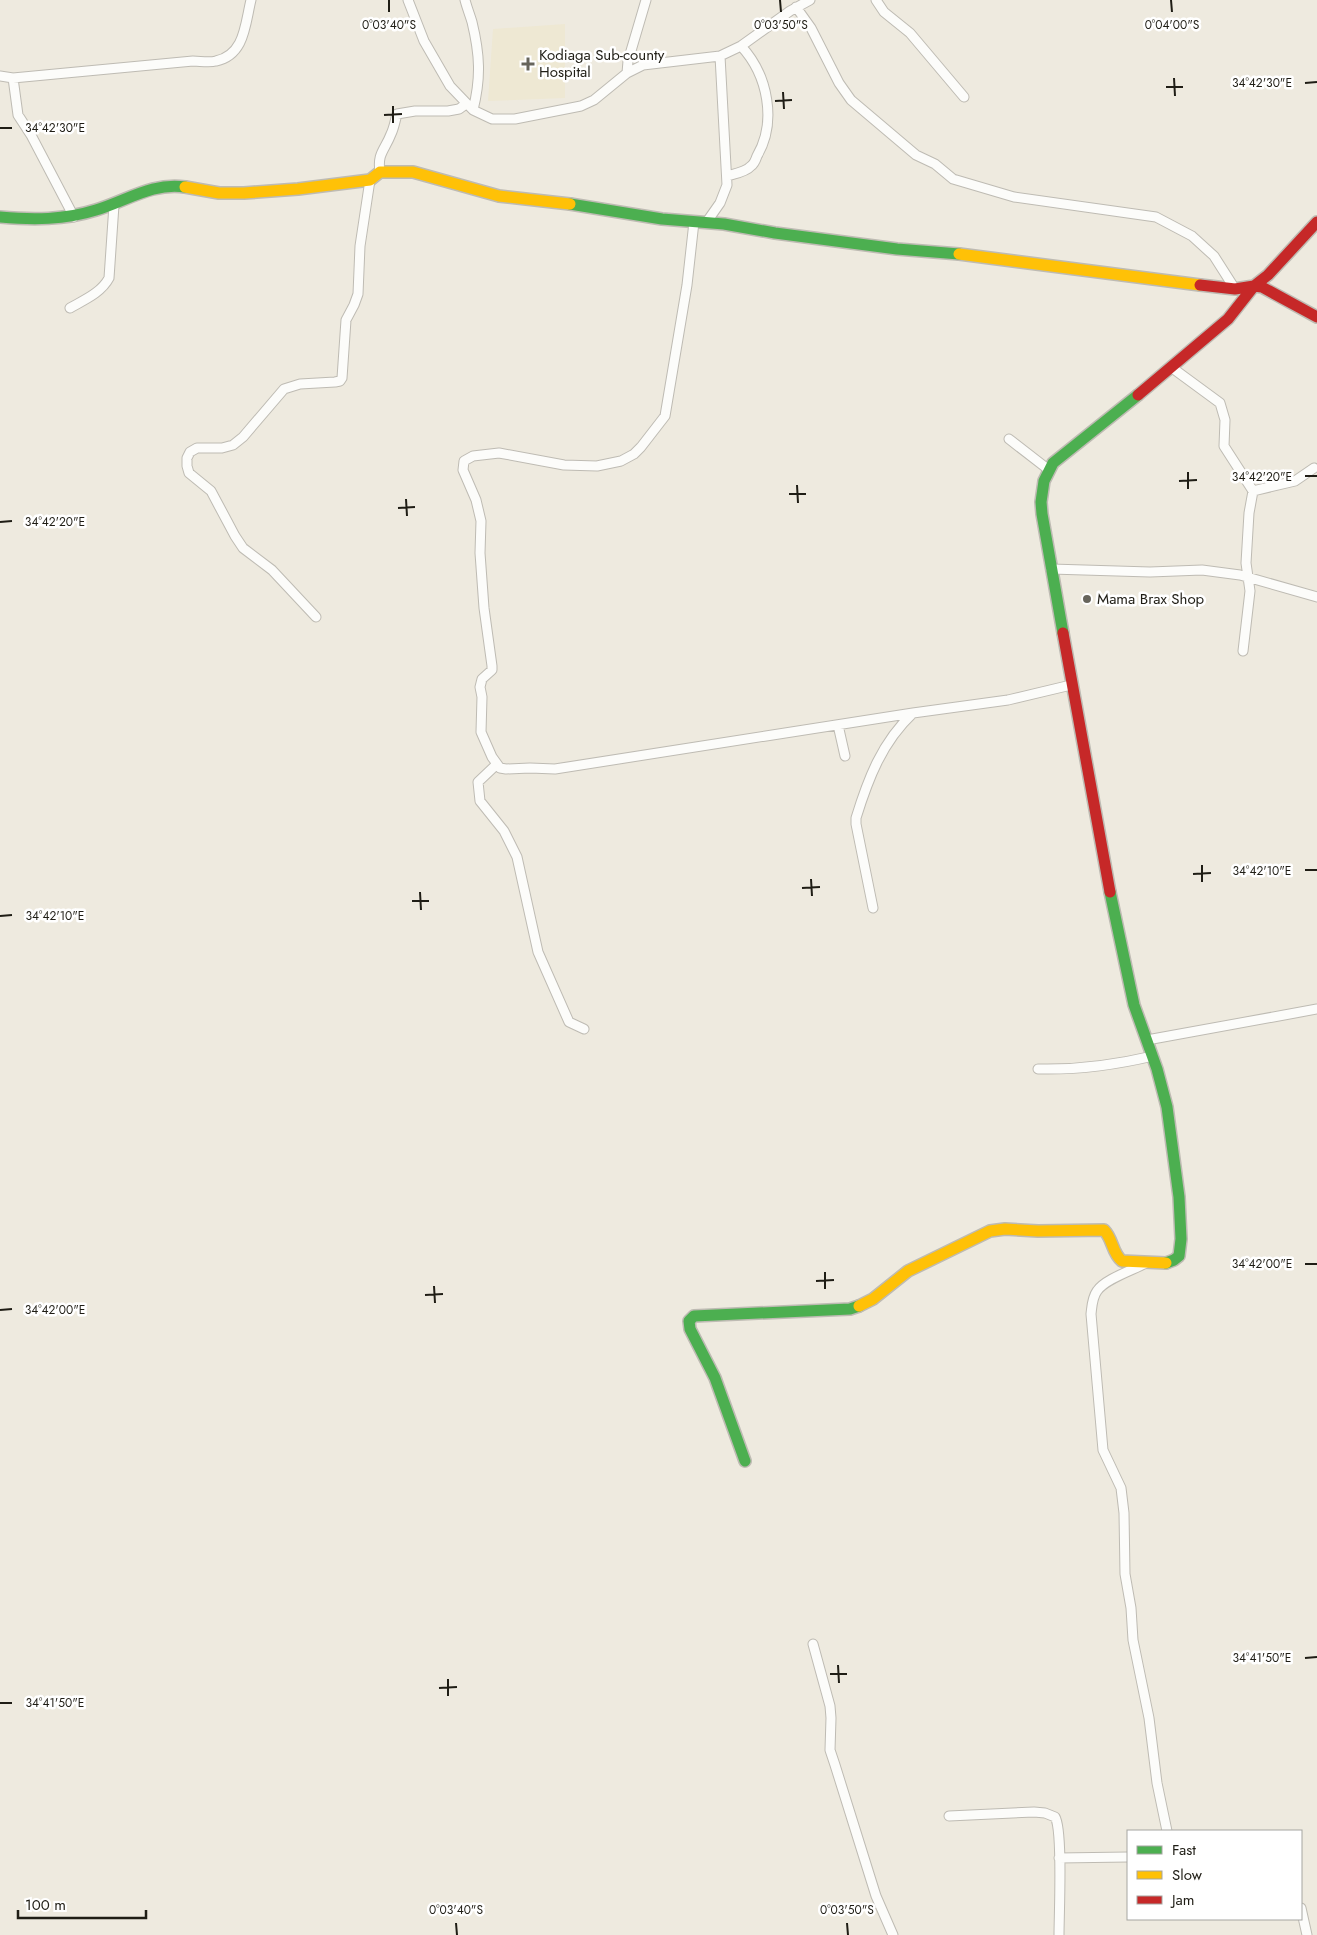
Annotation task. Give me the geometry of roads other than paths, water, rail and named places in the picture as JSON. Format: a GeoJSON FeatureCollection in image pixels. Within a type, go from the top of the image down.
{"type":"FeatureCollection","features":[{"type":"Feature","properties":{"kind":"street"},"geometry":{"type":"LineString","coordinates":[[0,76],[13,78],[192,61],[215,62],[228,57],[239,46],[244,34],[250,0]]}},
{"type":"Feature","properties":{"kind":"street"},"geometry":{"type":"LineString","coordinates":[[408,0],[424,41],[450,86],[469,107],[492,119],[507,119],[574,108],[594,100],[627,73],[643,65],[720,56],[741,46],[798,4],[810,0]]}},
{"type":"Feature","properties":{"kind":"street"},"geometry":{"type":"LineString","coordinates":[[465,0],[472,20],[479,56],[479,84],[469,107]]}},
{"type":"Feature","properties":{"kind":"street"},"geometry":{"type":"LineString","coordinates":[[627,73],[628,61],[646,0]]}},
{"type":"Feature","properties":{"kind":"street"},"geometry":{"type":"LineString","coordinates":[[876,0],[884,12],[910,33],[964,97]]}},
{"type":"Feature","properties":{"kind":"street"},"geometry":{"type":"LineString","coordinates":[[798,4],[839,83],[851,100],[916,155],[935,164],[953,179],[1014,197],[1156,217],[1192,236],[1214,256],[1235,289]]}},
{"type":"Feature","properties":{"kind":"street"},"geometry":{"type":"LineString","coordinates":[[727,176],[741,172],[751,166],[762,148],[767,132],[767,106],[763,81],[750,56],[741,46]]}},
{"type":"Feature","properties":{"kind":"street"},"geometry":{"type":"LineString","coordinates":[[706,223],[725,193],[727,185],[720,56]]}},
{"type":"Feature","properties":{"kind":"street"},"geometry":{"type":"LineString","coordinates":[[13,78],[18,115],[31,135],[74,217]]}},
{"type":"Feature","properties":{"kind":"street"},"geometry":{"type":"LineString","coordinates":[[380,172],[381,152],[391,134],[397,114],[469,107]]}},
{"type":"Feature","properties":{"kind":"street"},"geometry":{"type":"LineString","coordinates":[[0,217],[47,221],[74,217],[114,205],[148,190],[166,186],[185,186],[223,194],[262,193],[370,180],[380,172],[413,172],[499,196],[587,206],[662,219],[724,224],[879,247],[976,256],[1235,289],[1254,286],[1267,290],[1317,317]]}},
{"type":"Feature","properties":{"kind":"street"},"geometry":{"type":"LineString","coordinates":[[316,617],[272,570],[243,548],[211,491],[189,473],[187,458],[190,452],[197,448],[222,448],[233,444],[243,436],[284,389],[300,384],[335,382],[340,381],[342,378],[346,320],[358,294],[360,246],[370,180]]}},
{"type":"Feature","properties":{"kind":"street"},"geometry":{"type":"LineString","coordinates":[[70,308],[94,294],[105,285],[109,278],[114,205]]}},
{"type":"Feature","properties":{"kind":"street"},"geometry":{"type":"LineString","coordinates":[[694,222],[665,416],[642,447],[621,461],[596,466],[564,465],[499,452],[473,456],[464,461],[463,470],[476,500],[481,520],[480,553],[484,608],[492,666],[492,670],[482,679],[480,687],[482,697],[481,732],[496,764],[500,768],[506,769],[555,769],[838,724],[1008,700],[1071,686]]}},
{"type":"Feature","properties":{"kind":"street"},"geometry":{"type":"LineString","coordinates":[[746,1461],[715,1378],[690,1329],[689,1321],[694,1316],[850,1308],[863,1305],[908,1271],[997,1229],[1104,1230],[1108,1233],[1118,1258],[1131,1262],[1164,1263],[1174,1260],[1179,1256],[1181,1238],[1179,1197],[1167,1107],[1153,1056],[1134,1005],[1117,929],[1071,686],[1041,502],[1044,481],[1053,463],[1104,424],[1228,320],[1254,286],[1268,275],[1317,222]]}},
{"type":"Feature","properties":{"kind":"street"},"geometry":{"type":"LineString","coordinates":[[1171,367],[1220,403],[1225,420],[1224,446],[1253,491],[1249,513],[1246,562],[1250,591],[1243,650]]}},
{"type":"Feature","properties":{"kind":"street"},"geometry":{"type":"LineString","coordinates":[[1009,439],[1049,470]]}},
{"type":"Feature","properties":{"kind":"street"},"geometry":{"type":"LineString","coordinates":[[1253,491],[1295,482],[1315,467]]}},
{"type":"Feature","properties":{"kind":"street"},"geometry":{"type":"LineString","coordinates":[[1300,474],[1315,467]]}},
{"type":"Feature","properties":{"kind":"street"},"geometry":{"type":"LineString","coordinates":[[1051,569],[1150,572],[1202,570],[1248,578],[1317,597]]}},
{"type":"Feature","properties":{"kind":"street"},"geometry":{"type":"LineString","coordinates":[[874,908],[856,818],[875,765],[882,752],[898,727],[913,713]]}},
{"type":"Feature","properties":{"kind":"street"},"geometry":{"type":"LineString","coordinates":[[838,724],[845,756]]}},
{"type":"Feature","properties":{"kind":"street"},"geometry":{"type":"LineString","coordinates":[[496,764],[478,782],[480,801],[504,832],[516,857],[538,952],[569,1022],[584,1029]]}},
{"type":"Feature","properties":{"kind":"street"},"geometry":{"type":"LineString","coordinates":[[1147,1040],[1317,1009]]}},
{"type":"Feature","properties":{"kind":"street"},"geometry":{"type":"LineString","coordinates":[[1038,1069],[1066,1070],[1084,1068],[1153,1056]]}},
{"type":"Feature","properties":{"kind":"street"},"geometry":{"type":"LineString","coordinates":[[1148,1263],[1107,1282],[1098,1289],[1093,1300],[1091,1314],[1103,1450],[1121,1488],[1125,1521],[1125,1574],[1131,1608],[1133,1640],[1149,1718],[1157,1783],[1168,1830]]}},
{"type":"Feature","properties":{"kind":"street"},"geometry":{"type":"LineString","coordinates":[[813,1644],[830,1706],[832,1757],[876,1896],[893,1935]]}},
{"type":"Feature","properties":{"kind":"street"},"geometry":{"type":"LineString","coordinates":[[949,1816],[1034,1812],[1051,1815],[1057,1820],[1059,1935]]}},
{"type":"Feature","properties":{"kind":"street"},"geometry":{"type":"LineString","coordinates":[[1059,1858],[1127,1857]]}},
{"type":"Feature","properties":{"kind":"street"},"geometry":{"type":"LineString","coordinates":[[1302,1912],[1307,1935]]}},
{"type":"Feature","properties":{"kind":"place","name":"Kodiaga Sub-county Hospital"},"geometry":{"type":"Point","coordinates":[528,64]}},
{"type":"Feature","properties":{"kind":"place","name":"Mama Brax Shop"},"geometry":{"type":"Point","coordinates":[1087,599]}}]}
